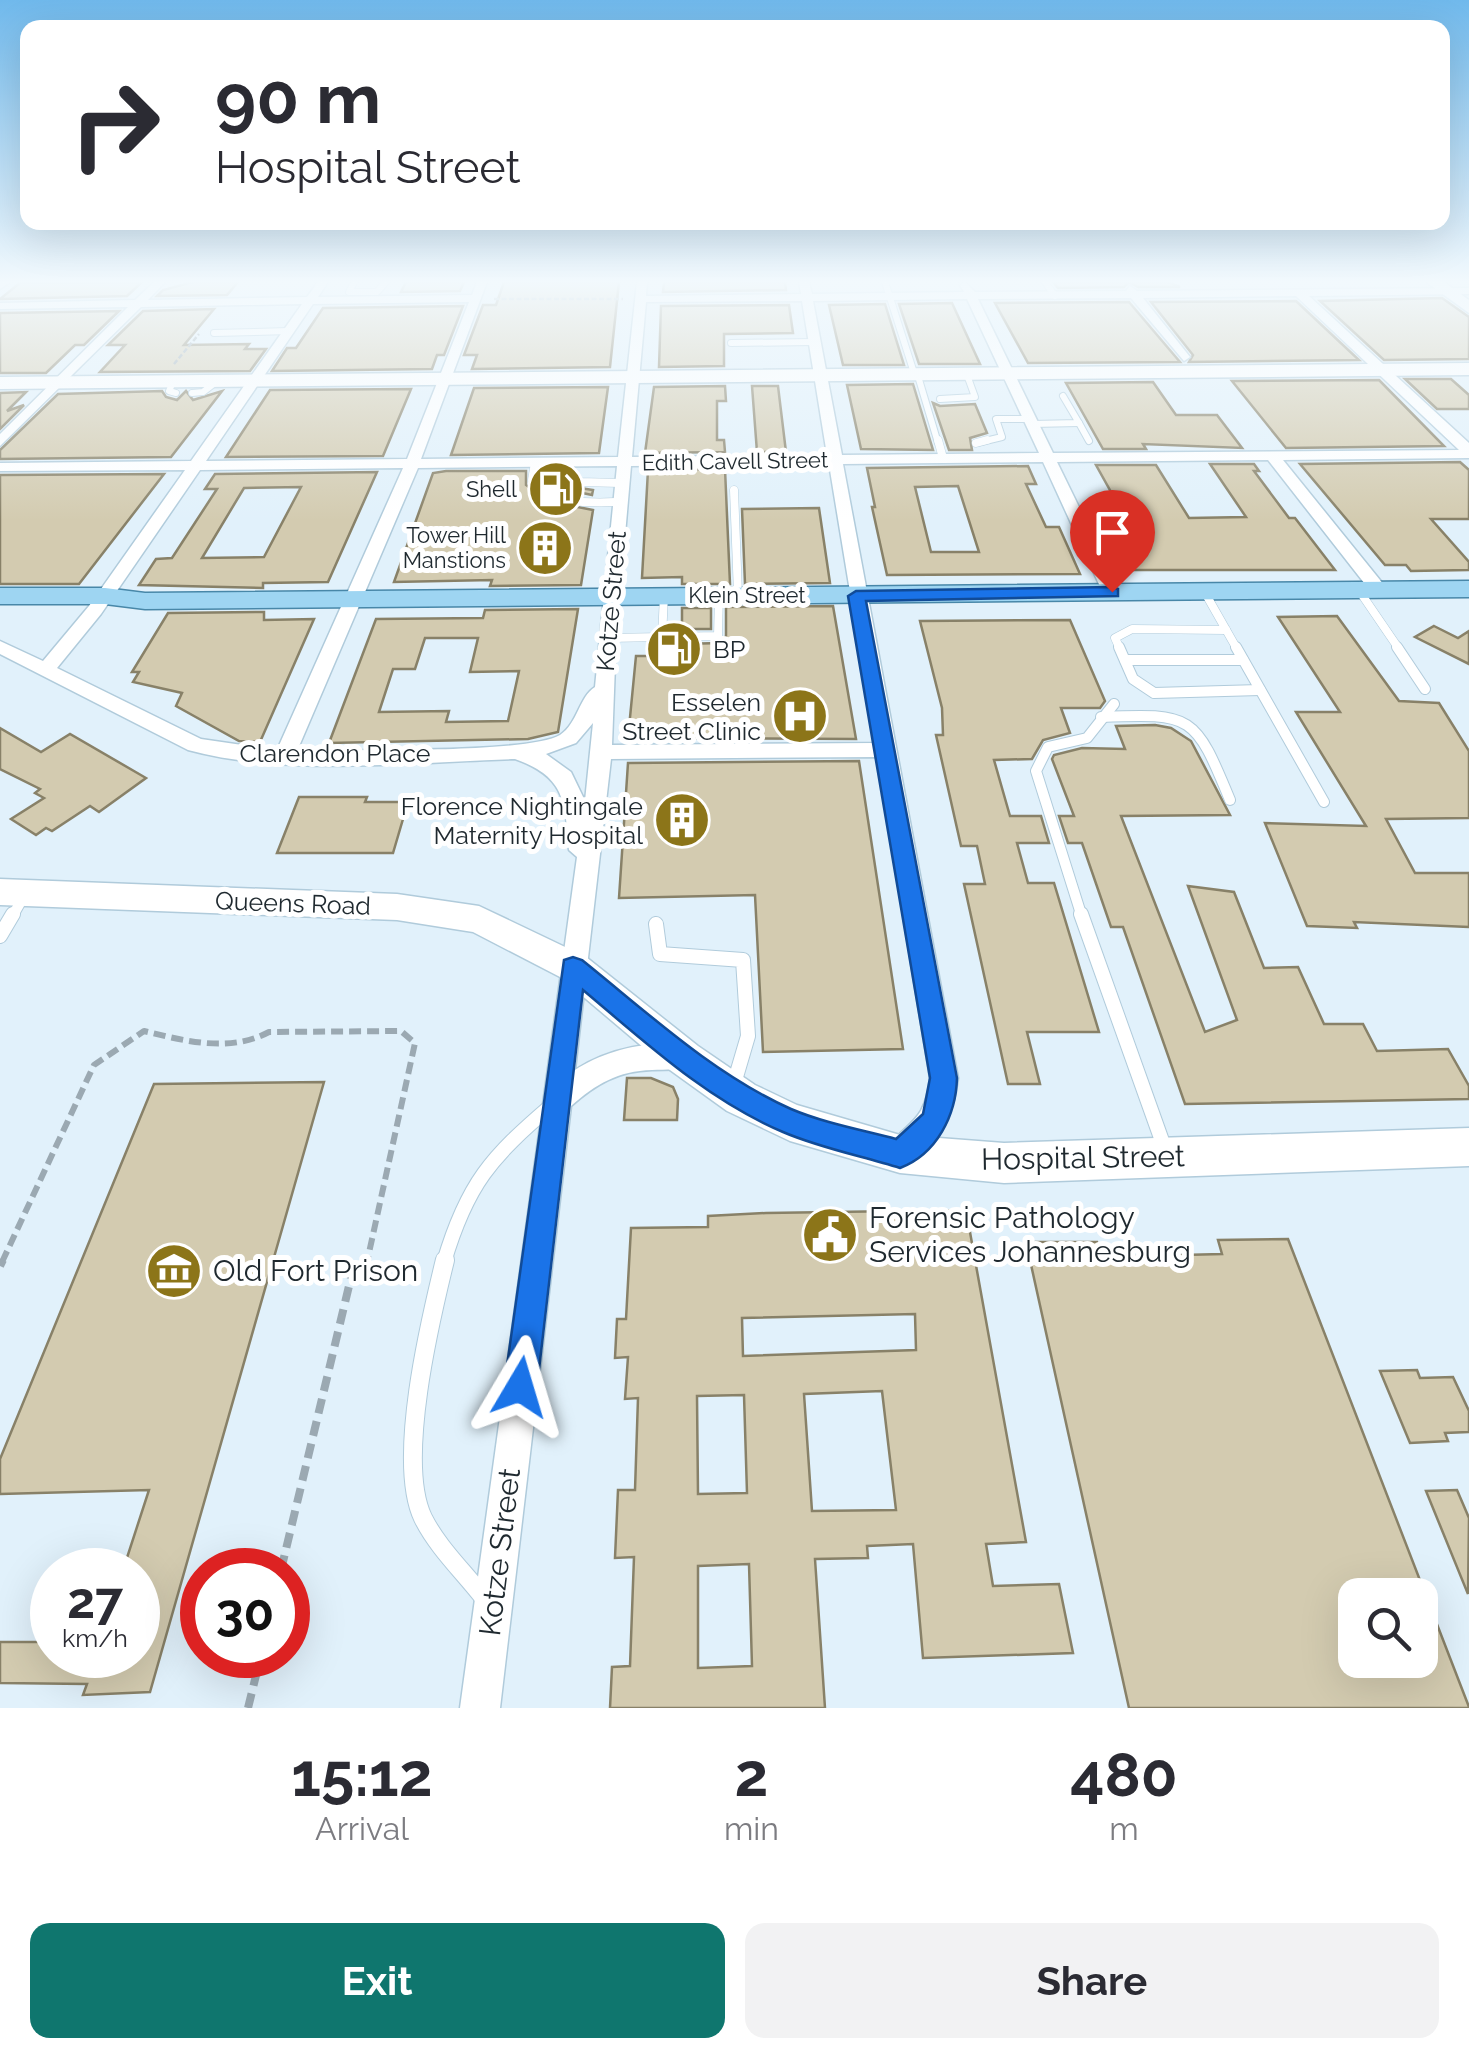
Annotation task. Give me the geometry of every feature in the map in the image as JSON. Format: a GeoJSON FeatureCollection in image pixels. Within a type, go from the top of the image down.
{"type":"FeatureCollection","features":[{"type":"Feature","properties":{"kind":"main road","name":"Klein Street"},"geometry":{"type":"LineString","coordinates":[[0,612],[145,601],[1469,589]]}},
{"type":"Feature","properties":{"kind":"main road"},"geometry":{"type":"LineString","coordinates":[[0,596],[100,603]]}},
{"type":"Feature","properties":{"kind":"street"},"geometry":{"type":"LineString","coordinates":[[0,442],[81,362]]}},
{"type":"Feature","properties":{"kind":"street"},"geometry":{"type":"LineString","coordinates":[[47,668],[100,603],[268,362]]}},
{"type":"Feature","properties":{"kind":"street"},"geometry":{"type":"LineString","coordinates":[[284,758],[412,464],[451,362]]}},
{"type":"Feature","properties":{"kind":"street","name":"Kotze Street"},"geometry":{"type":"LineString","coordinates":[[480,1708],[602,752],[607,638],[634,362]]}},
{"type":"Feature","properties":{"kind":"street"},"geometry":{"type":"LineString","coordinates":[[817,362],[944,1078],[934,1122],[900,1154]]}},
{"type":"Feature","properties":{"kind":"street"},"geometry":{"type":"LineString","coordinates":[[1003,362],[1112,592]]}},
{"type":"Feature","properties":{"kind":"street"},"geometry":{"type":"LineString","coordinates":[[1374,362],[1469,452]]}},
{"type":"Feature","properties":{"kind":"street"},"geometry":{"type":"LineString","coordinates":[[0,383],[175,388],[254,381],[1465,372]]}},
{"type":"Feature","properties":{"kind":"street","name":"Edith Cavell Street"},"geometry":{"type":"LineString","coordinates":[[0,467],[1469,452]]}},
{"type":"Feature","properties":{"kind":"street"},"geometry":{"type":"LineString","coordinates":[[1272,456],[1368,589]]}},
{"type":"Feature","properties":{"kind":"street","name":"Clarendon Place"},"geometry":{"type":"LineString","coordinates":[[0,647],[195,745],[284,758],[515,752],[572,738],[586,724],[605,674]]}},
{"type":"Feature","properties":{"kind":"street"},"geometry":{"type":"LineString","coordinates":[[602,752],[887,750]]}},
{"type":"Feature","properties":{"kind":"street","name":"Clarendon Place"},"geometry":{"type":"LineString","coordinates":[[515,752],[548,763],[566,775],[574,799],[584,884]]}},
{"type":"Feature","properties":{"kind":"street","name":"Queens Road"},"geometry":{"type":"LineString","coordinates":[[13,892],[437,911],[509,932],[573,967]]}},
{"type":"Feature","properties":{"kind":"street","name":"Hospital Street"},"geometry":{"type":"LineString","coordinates":[[573,967],[732,1092],[790,1122],[900,1154],[1004,1162],[1469,1147]]}},
{"type":"Feature","properties":{"kind":"street"},"geometry":{"type":"LineString","coordinates":[[559,1099],[608,1064],[640,1057],[684,1058]]}},
{"type":"Feature","properties":{"kind":"lane"},"geometry":{"type":"LineString","coordinates":[[911,362],[943,458]]}},
{"type":"Feature","properties":{"kind":"lane"},"geometry":{"type":"LineString","coordinates":[[940,398],[975,397],[967,375]]}},
{"type":"Feature","properties":{"kind":"lane"},"geometry":{"type":"LineString","coordinates":[[192,394],[204,392],[216,382]]}},
{"type":"Feature","properties":{"kind":"lane"},"geometry":{"type":"LineString","coordinates":[[1063,396],[1089,442]]}},
{"type":"Feature","properties":{"kind":"lane"},"geometry":{"type":"LineString","coordinates":[[976,443],[1002,438],[991,405]]}},
{"type":"Feature","properties":{"kind":"lane"},"geometry":{"type":"LineString","coordinates":[[996,419],[1079,423]]}},
{"type":"Feature","properties":{"kind":"lane"},"geometry":{"type":"LineString","coordinates":[[535,463],[532,480],[538,488],[564,499],[619,502]]}},
{"type":"Feature","properties":{"kind":"lane"},"geometry":{"type":"LineString","coordinates":[[570,463],[570,473],[579,482],[621,483]]}},
{"type":"Feature","properties":{"kind":"lane"},"geometry":{"type":"LineString","coordinates":[[564,499],[579,482]]}},
{"type":"Feature","properties":{"kind":"lane"},"geometry":{"type":"LineString","coordinates":[[607,638],[718,636],[729,594],[734,490]]}},
{"type":"Feature","properties":{"kind":"lane"},"geometry":{"type":"LineString","coordinates":[[1368,589],[1425,689]]}},
{"type":"Feature","properties":{"kind":"lane"},"geometry":{"type":"LineString","coordinates":[[1204,591],[1324,802]]}},
{"type":"Feature","properties":{"kind":"lane"},"geometry":{"type":"LineString","coordinates":[[662,638],[664,595]]}},
{"type":"Feature","properties":{"kind":"lane"},"geometry":{"type":"LineString","coordinates":[[1226,630],[1132,629],[1115,638],[1133,683],[1154,694],[1260,690]]}},
{"type":"Feature","properties":{"kind":"lane"},"geometry":{"type":"LineString","coordinates":[[1124,660],[1243,660]]}},
{"type":"Feature","properties":{"kind":"lane"},"geometry":{"type":"LineString","coordinates":[[1114,704],[1092,734],[1081,741],[1050,744],[1041,752],[1036,770],[1080,912],[1167,1156]]}},
{"type":"Feature","properties":{"kind":"lane"},"geometry":{"type":"LineString","coordinates":[[1101,717],[1172,716],[1190,722],[1201,731],[1230,800]]}},
{"type":"Feature","properties":{"kind":"lane"},"geometry":{"type":"LineString","coordinates":[[0,936],[13,892]]}},
{"type":"Feature","properties":{"kind":"lane"},"geometry":{"type":"LineString","coordinates":[[656,924],[660,954],[737,958],[746,966],[748,1036],[732,1092]]}},
{"type":"Feature","properties":{"kind":"lane"},"geometry":{"type":"LineString","coordinates":[[492,1609],[420,1511],[412,1484],[412,1435],[451,1234],[466,1199],[488,1164],[559,1099]]}},
{"type":"Feature","properties":{"kind":"path"},"geometry":{"type":"LineString","coordinates":[[0,1266],[94,1066],[144,1031],[188,1042],[256,1042],[270,1032],[401,1030],[415,1043],[367,1264],[354,1265],[287,1548]]}},
{"type":"Feature","properties":{"kind":"path"},"geometry":{"type":"LineString","coordinates":[[248,1708],[255,1678]]}},
{"type":"Feature","properties":{"kind":"building"},"geometry":{"type":"Polygon","coordinates":[[[0,362],[58,362],[46,373],[0,373],[0,362]]]}},
{"type":"Feature","properties":{"kind":"building"},"geometry":{"type":"Polygon","coordinates":[[[110,362],[257,362],[250,371],[100,372],[110,362]]]}},
{"type":"Feature","properties":{"kind":"building"},"geometry":{"type":"Polygon","coordinates":[[[278,362],[435,362],[432,369],[272,371],[278,362]]]}},
{"type":"Feature","properties":{"kind":"building"},"geometry":{"type":"Polygon","coordinates":[[[475,362],[611,362],[610,367],[472,369],[475,362]]]}},
{"type":"Feature","properties":{"kind":"building"},"geometry":{"type":"Polygon","coordinates":[[[659,362],[724,362],[724,366],[659,367],[659,362]]]}},
{"type":"Feature","properties":{"kind":"building"},"geometry":{"type":"Polygon","coordinates":[[[842,362],[903,362],[904,365],[843,365],[842,362]]]}},
{"type":"Feature","properties":{"kind":"building"},"geometry":{"type":"Polygon","coordinates":[[[918,362],[980,364],[919,364],[918,362]]]}},
{"type":"Feature","properties":{"kind":"building"},"geometry":{"type":"Polygon","coordinates":[[[1027,362],[1180,362],[1028,363],[1027,362]]]}},
{"type":"Feature","properties":{"kind":"building"},"geometry":{"type":"Polygon","coordinates":[[[1405,379],[1451,379],[1469,395],[1469,409],[1437,409],[1405,379]]]}},
{"type":"Feature","properties":{"kind":"building"},"geometry":{"type":"Polygon","coordinates":[[[1379,380],[1444,446],[1286,448],[1232,381],[1379,380]]]}},
{"type":"Feature","properties":{"kind":"building"},"geometry":{"type":"Polygon","coordinates":[[[1153,382],[1176,415],[1217,415],[1242,448],[1143,444],[1146,449],[1103,449],[1066,383],[1153,382]]]}},
{"type":"Feature","properties":{"kind":"building"},"geometry":{"type":"Polygon","coordinates":[[[913,384],[933,450],[861,449],[847,385],[913,384]]]}},
{"type":"Feature","properties":{"kind":"building"},"geometry":{"type":"Polygon","coordinates":[[[725,386],[726,401],[717,401],[717,440],[724,440],[725,452],[645,453],[654,387],[725,386]]]}},
{"type":"Feature","properties":{"kind":"building"},"geometry":{"type":"Polygon","coordinates":[[[752,386],[778,386],[786,452],[757,452],[752,386]]]}},
{"type":"Feature","properties":{"kind":"building"},"geometry":{"type":"Polygon","coordinates":[[[608,387],[599,453],[451,455],[474,388],[608,387]]]}},
{"type":"Feature","properties":{"kind":"building"},"geometry":{"type":"Polygon","coordinates":[[[411,389],[383,456],[226,457],[270,390],[411,389]]]}},
{"type":"Feature","properties":{"kind":"building"},"geometry":{"type":"Polygon","coordinates":[[[162,391],[166,397],[177,400],[186,391],[193,400],[222,391],[171,457],[0,459],[0,450],[58,394],[162,391]]]}},
{"type":"Feature","properties":{"kind":"building"},"geometry":{"type":"Polygon","coordinates":[[[26,392],[7,411],[24,405],[0,429],[0,393],[26,392]]]}},
{"type":"Feature","properties":{"kind":"building"},"geometry":{"type":"Polygon","coordinates":[[[933,403],[975,404],[987,433],[970,438],[972,450],[949,450],[933,403]]]}},
{"type":"Feature","properties":{"kind":"building"},"geometry":{"type":"Polygon","coordinates":[[[1460,462],[1469,470],[1469,519],[1431,519],[1469,562],[1469,570],[1411,571],[1406,565],[1385,565],[1300,464],[1460,462]]]}},
{"type":"Feature","properties":{"kind":"building"},"geometry":{"type":"Polygon","coordinates":[[[1210,464],[1254,464],[1259,471],[1254,471],[1289,518],[1295,518],[1335,570],[1133,570],[1110,526],[1130,526],[1096,465],[1156,465],[1189,518],[1246,517],[1210,464]]]}},
{"type":"Feature","properties":{"kind":"building"},"geometry":{"type":"Polygon","coordinates":[[[1028,466],[1036,484],[1026,484],[1046,527],[1059,527],[1080,574],[887,575],[867,468],[1028,466]],[[958,486],[915,487],[931,552],[979,552],[958,486]]]}},
{"type":"Feature","properties":{"kind":"building"},"geometry":{"type":"Polygon","coordinates":[[[725,469],[730,584],[682,584],[682,577],[642,578],[648,470],[725,469]]]}},
{"type":"Feature","properties":{"kind":"building"},"geometry":{"type":"Polygon","coordinates":[[[541,470],[562,470],[574,487],[593,490],[592,495],[554,487],[540,477],[541,470]]]}},
{"type":"Feature","properties":{"kind":"building"},"geometry":{"type":"Polygon","coordinates":[[[526,471],[526,485],[547,501],[593,510],[581,585],[490,586],[492,580],[394,582],[433,473],[526,471]]]}},
{"type":"Feature","properties":{"kind":"building"},"geometry":{"type":"Polygon","coordinates":[[[377,472],[328,582],[263,583],[263,588],[139,585],[156,559],[172,558],[217,489],[205,489],[215,474],[377,472]],[[301,487],[244,488],[202,558],[264,557],[301,487]]]}},
{"type":"Feature","properties":{"kind":"building"},"geometry":{"type":"Polygon","coordinates":[[[164,474],[79,584],[0,584],[0,475],[164,474]]]}},
{"type":"Feature","properties":{"kind":"building"},"geometry":{"type":"Polygon","coordinates":[[[819,508],[830,583],[745,584],[742,509],[819,508]]]}},
{"type":"Feature","properties":{"kind":"building"},"geometry":{"type":"Polygon","coordinates":[[[833,606],[856,739],[628,738],[636,656],[681,656],[681,644],[721,643],[726,636],[726,607],[833,606]]]}},
{"type":"Feature","properties":{"kind":"building"},"geometry":{"type":"Polygon","coordinates":[[[682,608],[711,608],[711,629],[682,629],[682,608]]]}},
{"type":"Feature","properties":{"kind":"building"},"geometry":{"type":"Polygon","coordinates":[[[578,609],[558,732],[528,739],[329,743],[376,619],[483,618],[485,610],[578,609]],[[425,638],[415,669],[393,669],[379,712],[449,711],[446,722],[508,721],[519,671],[470,672],[478,638],[425,638]]]}},
{"type":"Feature","properties":{"kind":"building"},"geometry":{"type":"Polygon","coordinates":[[[264,612],[264,620],[314,619],[260,742],[239,741],[176,706],[182,693],[133,682],[139,672],[132,672],[168,613],[264,612]]]}},
{"type":"Feature","properties":{"kind":"building"},"geometry":{"type":"Polygon","coordinates":[[[1337,616],[1399,701],[1439,703],[1469,751],[1469,818],[1386,819],[1415,873],[1469,873],[1469,927],[1354,922],[1357,928],[1307,926],[1265,823],[1366,826],[1296,712],[1340,712],[1278,617],[1337,616]]]}},
{"type":"Feature","properties":{"kind":"building"},"geometry":{"type":"Polygon","coordinates":[[[1070,620],[1105,701],[1100,708],[1061,708],[1070,733],[1043,740],[1032,759],[994,760],[1010,816],[1041,816],[1049,843],[1017,843],[1028,883],[1054,883],[1099,1032],[1027,1032],[1040,1084],[1008,1084],[964,884],[985,884],[977,846],[961,846],[936,735],[943,735],[942,708],[920,621],[1070,620]]]}},
{"type":"Feature","properties":{"kind":"building"},"geometry":{"type":"Polygon","coordinates":[[[1434,626],[1458,638],[1469,631],[1469,664],[1415,637],[1434,626]]]}},
{"type":"Feature","properties":{"kind":"building"},"geometry":{"type":"Polygon","coordinates":[[[1116,726],[1171,728],[1191,741],[1230,815],[1121,816],[1205,1032],[1237,1020],[1188,886],[1234,892],[1264,968],[1298,967],[1324,1024],[1363,1024],[1377,1051],[1448,1049],[1469,1086],[1469,1099],[1185,1104],[1123,927],[1111,927],[1082,843],[1068,843],[1059,816],[1074,816],[1052,759],[1054,755],[1082,748],[1125,749],[1116,726]]]}},
{"type":"Feature","properties":{"kind":"building"},"geometry":{"type":"Polygon","coordinates":[[[0,728],[41,752],[70,734],[146,778],[99,812],[90,806],[52,831],[46,828],[36,835],[11,819],[44,798],[35,793],[40,789],[0,769],[0,728]]]}},
{"type":"Feature","properties":{"kind":"building"},"geometry":{"type":"Polygon","coordinates":[[[859,761],[903,1049],[763,1052],[755,895],[619,898],[628,763],[859,761]]]}},
{"type":"Feature","properties":{"kind":"building"},"geometry":{"type":"Polygon","coordinates":[[[299,797],[367,797],[365,802],[408,802],[393,853],[277,853],[299,797]]]}},
{"type":"Feature","properties":{"kind":"building"},"geometry":{"type":"Polygon","coordinates":[[[627,1078],[651,1078],[673,1087],[678,1099],[677,1120],[624,1120],[627,1078]]]}},
{"type":"Feature","properties":{"kind":"building","name":"Old Fort Prison"},"geometry":{"type":"Polygon","coordinates":[[[324,1082],[191,1548],[180,1548],[180,1587],[160,1657],[160,1548],[130,1548],[149,1490],[0,1494],[0,1459],[154,1084],[324,1082]]]}},
{"type":"Feature","properties":{"kind":"building"},"geometry":{"type":"Polygon","coordinates":[[[966,1210],[1026,1542],[986,1544],[993,1586],[1059,1584],[1073,1653],[923,1658],[913,1544],[867,1546],[868,1558],[815,1559],[825,1708],[610,1708],[612,1667],[630,1666],[634,1557],[615,1558],[618,1490],[635,1490],[638,1398],[625,1399],[628,1357],[615,1358],[617,1319],[626,1319],[631,1228],[708,1227],[708,1216],[966,1210]],[[915,1314],[742,1318],[743,1356],[916,1350],[915,1314]],[[882,1391],[804,1394],[812,1511],[896,1510],[882,1391]],[[744,1395],[697,1396],[698,1494],[747,1493],[744,1395]],[[749,1564],[698,1566],[698,1668],[752,1666],[749,1564]]]}},
{"type":"Feature","properties":{"kind":"building"},"geometry":{"type":"Polygon","coordinates":[[[1288,1239],[1419,1578],[1338,1578],[1338,1678],[1438,1678],[1438,1628],[1469,1708],[1129,1708],[1026,1242],[1097,1242],[1100,1257],[1222,1254],[1218,1240],[1288,1239]]]}},
{"type":"Feature","properties":{"kind":"building"},"geometry":{"type":"Polygon","coordinates":[[[1417,1370],[1420,1378],[1453,1377],[1469,1411],[1469,1432],[1445,1433],[1448,1441],[1410,1443],[1380,1371],[1417,1370]]]}},
{"type":"Feature","properties":{"kind":"building"},"geometry":{"type":"Polygon","coordinates":[[[1457,1490],[1469,1518],[1468,1594],[1426,1491],[1457,1490]]]}},
{"type":"Feature","properties":{"kind":"building","name":"Old Fort Prison"},"geometry":{"type":"Polygon","coordinates":[[[0,1642],[30,1642],[30,1678],[154,1678],[150,1692],[83,1695],[87,1684],[0,1683],[0,1642]]]}},
{"type":"Feature","properties":{"kind":"place","name":"Shell"},"geometry":{"type":"Point","coordinates":[556,489]}},
{"type":"Feature","properties":{"kind":"place","name":"Tower Hill Manstions"},"geometry":{"type":"Point","coordinates":[545,548]}},
{"type":"Feature","properties":{"kind":"place","name":"BP"},"geometry":{"type":"Point","coordinates":[674,649]}},
{"type":"Feature","properties":{"kind":"place","name":"Esselen Street Clinic"},"geometry":{"type":"Point","coordinates":[800,716]}},
{"type":"Feature","properties":{"kind":"place","name":"Florence Nightingale Maternity Hospital"},"geometry":{"type":"Point","coordinates":[682,820]}},
{"type":"Feature","properties":{"kind":"place","name":"Forensic Pathology Services Johannesburg"},"geometry":{"type":"Point","coordinates":[830,1235]}},
{"type":"Feature","properties":{"kind":"place","name":"Old Fort Prison"},"geometry":{"type":"Point","coordinates":[174,1271]}},
{"type":"Feature","properties":{"kind":"route"},"geometry":{"type":"LineString","coordinates":[[520,1387],[573,967],[684,1058],[741,1098],[790,1122],[867,1148],[900,1154],[934,1122],[944,1078],[856,596],[1112,592]]}}]}
